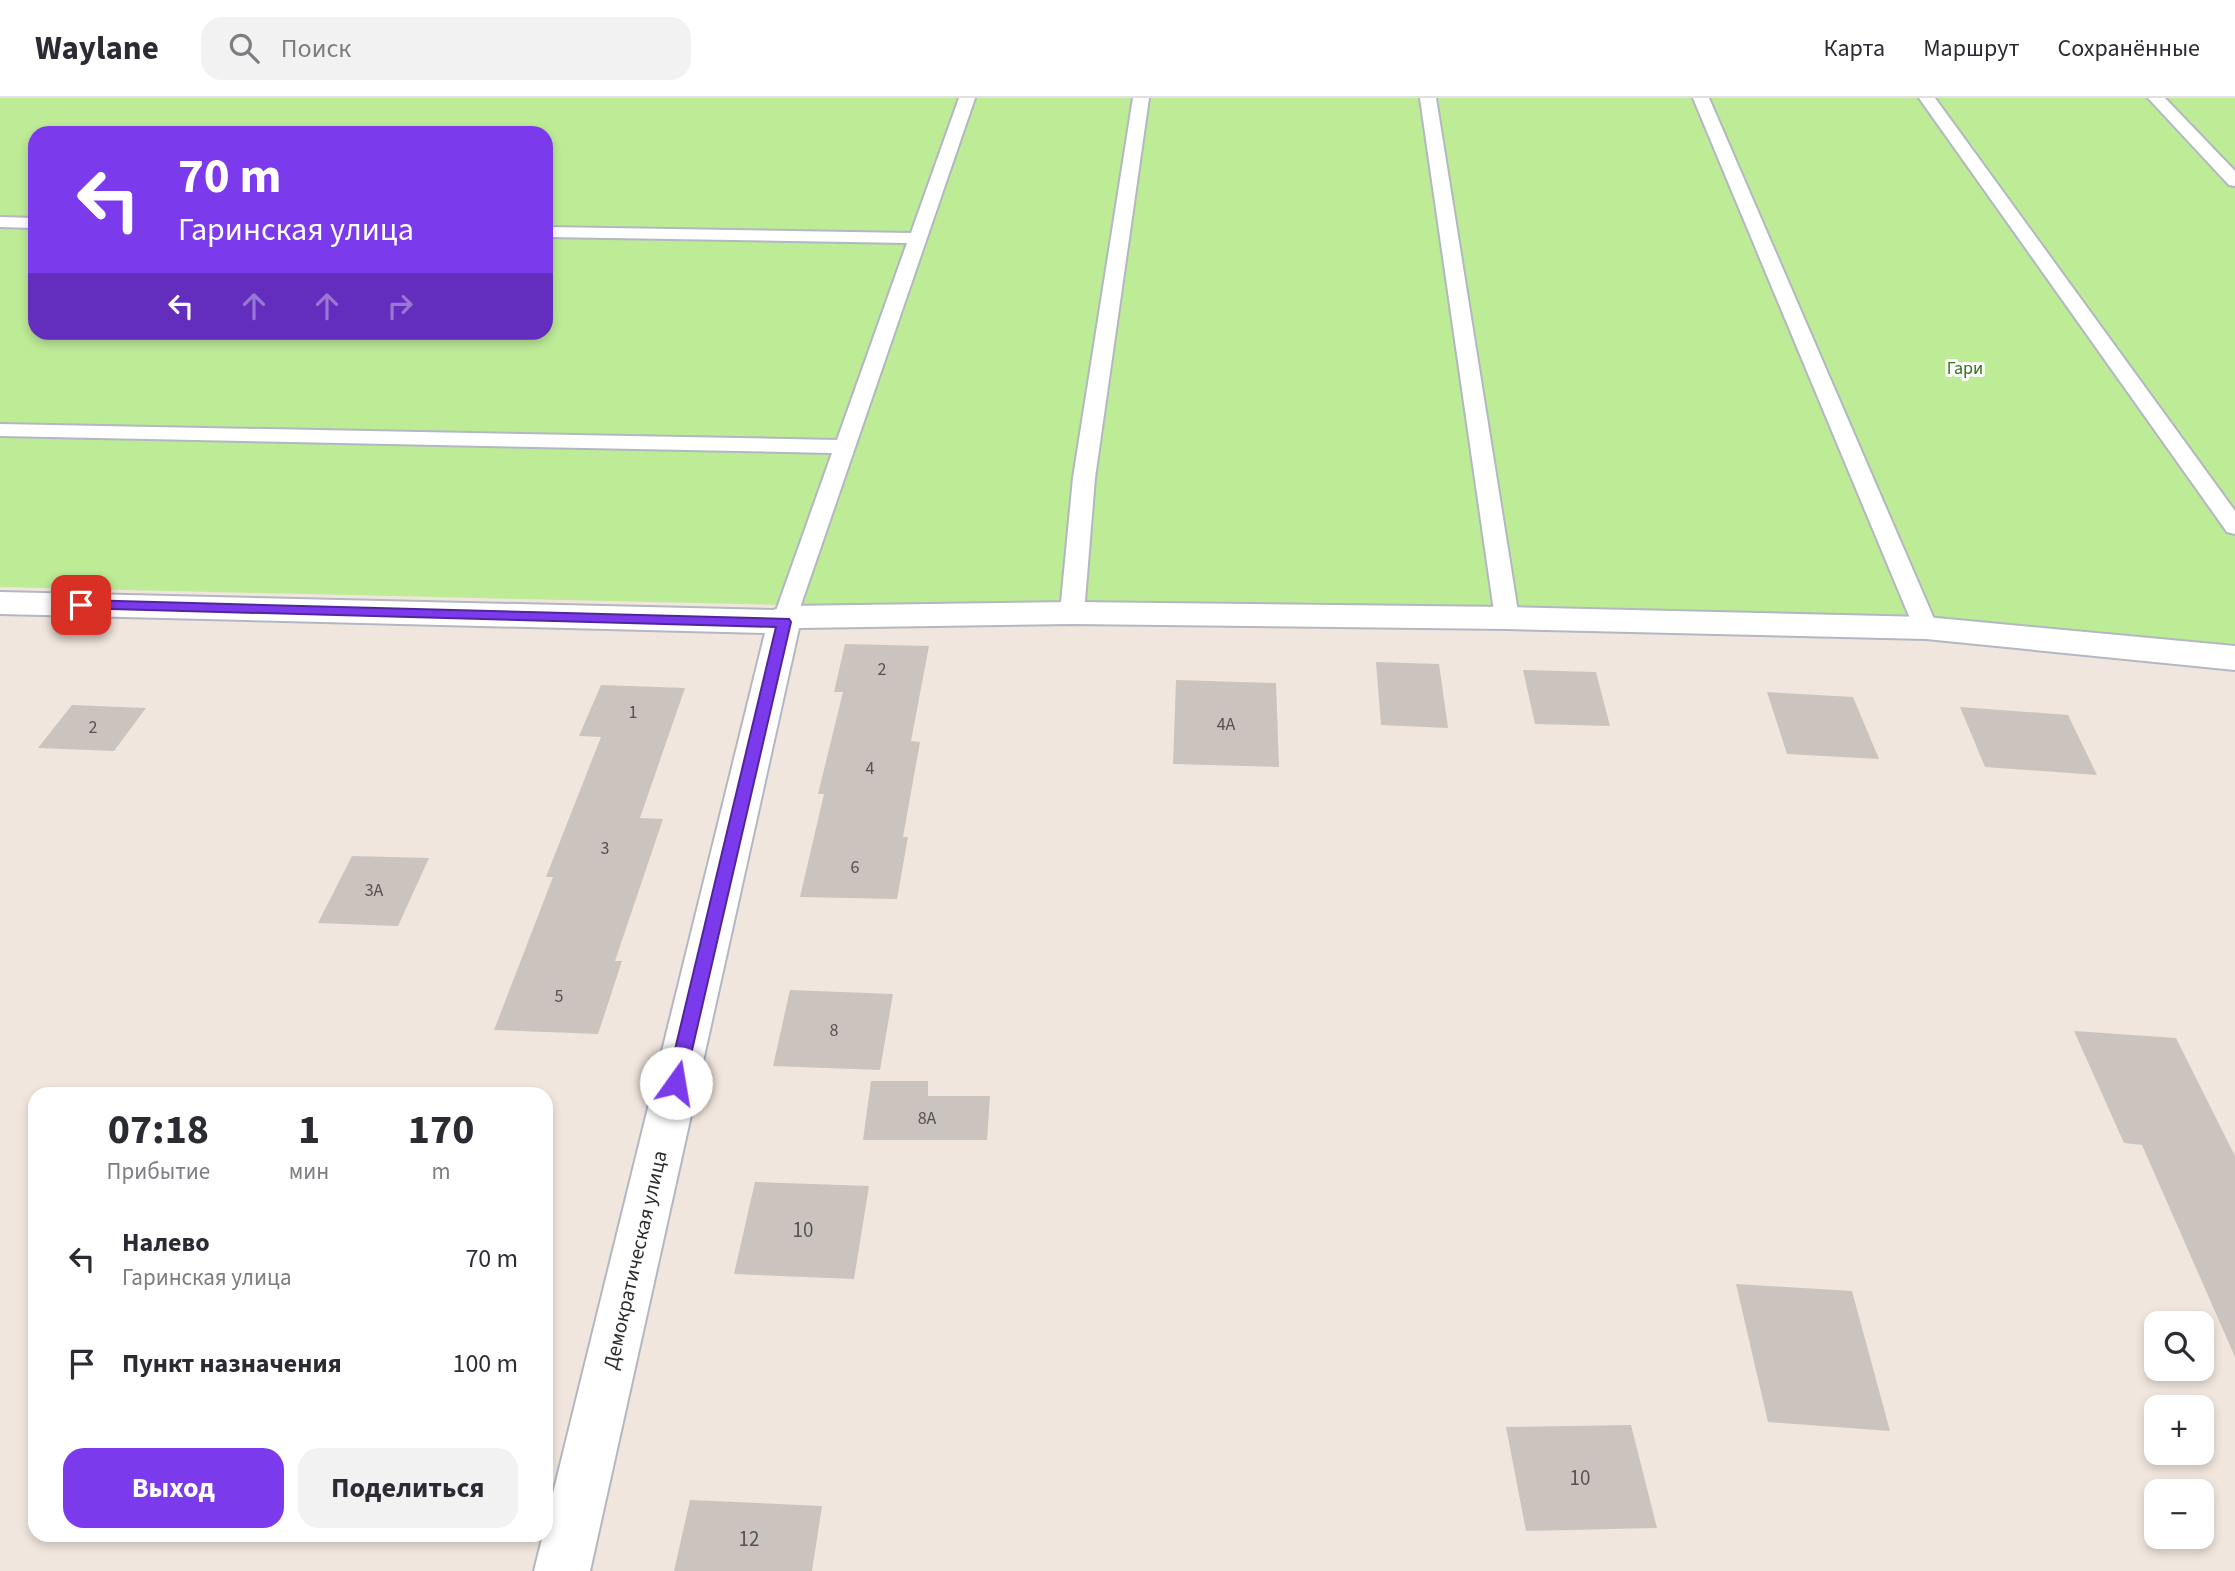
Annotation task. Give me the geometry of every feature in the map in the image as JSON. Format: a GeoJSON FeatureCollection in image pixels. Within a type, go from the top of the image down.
{"type":"FeatureCollection","features":[{"type":"Feature","properties":{"kind":"street"},"geometry":{"type":"LineString","coordinates":[[0,603],[785,620],[1072,613],[1507,618],[1926,628],[2235,658]]}},
{"type":"Feature","properties":{"kind":"street","name":"Демократическая улица"},"geometry":{"type":"LineString","coordinates":[[562,1571],[785,620]]}},
{"type":"Feature","properties":{"kind":"lane"},"geometry":{"type":"LineString","coordinates":[[785,620],[967,98]]}},
{"type":"Feature","properties":{"kind":"lane"},"geometry":{"type":"LineString","coordinates":[[1072,613],[1084,478],[1141,98]]}},
{"type":"Feature","properties":{"kind":"lane"},"geometry":{"type":"LineString","coordinates":[[1428,98],[1507,618]]}},
{"type":"Feature","properties":{"kind":"lane"},"geometry":{"type":"LineString","coordinates":[[1701,98],[1926,628]]}},
{"type":"Feature","properties":{"kind":"lane"},"geometry":{"type":"LineString","coordinates":[[1927,98],[2235,527]]}},
{"type":"Feature","properties":{"kind":"lane"},"geometry":{"type":"LineString","coordinates":[[2156,98],[2235,181]]}},
{"type":"Feature","properties":{"kind":"lane"},"geometry":{"type":"LineString","coordinates":[[0,222],[28,223]]}},
{"type":"Feature","properties":{"kind":"lane"},"geometry":{"type":"LineString","coordinates":[[553,232],[919,238]]}},
{"type":"Feature","properties":{"kind":"lane"},"geometry":{"type":"LineString","coordinates":[[0,430],[844,447]]}},
{"type":"Feature","properties":{"kind":"green space","name":"Гари"},"geometry":{"type":"Polygon","coordinates":[[[0,98],[2235,98],[2235,644],[0,587],[0,98]]]}},
{"type":"Feature","properties":{"kind":"building"},"geometry":{"type":"Polygon","coordinates":[[[845,644],[929,646],[911,741],[920,742],[903,837],[908,837],[897,899],[800,897],[824,794],[818,794],[843,692],[834,692],[845,644]]]}},
{"type":"Feature","properties":{"kind":"building"},"geometry":{"type":"Polygon","coordinates":[[[1376,662],[1439,664],[1448,728],[1381,725],[1376,662]]]}},
{"type":"Feature","properties":{"kind":"building"},"geometry":{"type":"Polygon","coordinates":[[[1523,670],[1596,672],[1610,726],[1535,724],[1523,670]]]}},
{"type":"Feature","properties":{"kind":"building"},"geometry":{"type":"Polygon","coordinates":[[[1176,680],[1276,683],[1279,767],[1173,764],[1176,680]]]}},
{"type":"Feature","properties":{"kind":"building"},"geometry":{"type":"Polygon","coordinates":[[[601,685],[685,688],[640,818],[663,819],[615,961],[622,961],[598,1034],[494,1030],[553,877],[546,877],[601,737],[579,736],[601,685]]]}},
{"type":"Feature","properties":{"kind":"building"},"geometry":{"type":"Polygon","coordinates":[[[1767,692],[1853,697],[1879,759],[1787,754],[1767,692]]]}},
{"type":"Feature","properties":{"kind":"building"},"geometry":{"type":"Polygon","coordinates":[[[72,705],[146,708],[114,751],[38,748],[72,705]]]}},
{"type":"Feature","properties":{"kind":"building"},"geometry":{"type":"Polygon","coordinates":[[[1960,707],[2068,715],[2097,775],[1985,767],[1960,707]]]}},
{"type":"Feature","properties":{"kind":"building"},"geometry":{"type":"Polygon","coordinates":[[[352,856],[429,858],[398,926],[318,923],[352,856]]]}},
{"type":"Feature","properties":{"kind":"building"},"geometry":{"type":"Polygon","coordinates":[[[790,990],[893,994],[880,1070],[773,1066],[790,990]]]}},
{"type":"Feature","properties":{"kind":"building"},"geometry":{"type":"Polygon","coordinates":[[[2074,1031],[2176,1038],[2235,1156],[2235,1357],[2142,1145],[2124,1143],[2074,1031]]]}},
{"type":"Feature","properties":{"kind":"building"},"geometry":{"type":"Polygon","coordinates":[[[871,1081],[928,1081],[928,1096],[990,1096],[987,1140],[863,1140],[871,1081]]]}},
{"type":"Feature","properties":{"kind":"building"},"geometry":{"type":"Polygon","coordinates":[[[755,1182],[869,1186],[854,1279],[734,1274],[755,1182]]]}},
{"type":"Feature","properties":{"kind":"building"},"geometry":{"type":"Polygon","coordinates":[[[1736,1284],[1852,1291],[1890,1431],[1768,1422],[1736,1284]]]}},
{"type":"Feature","properties":{"kind":"building"},"geometry":{"type":"Polygon","coordinates":[[[1631,1425],[1657,1528],[1526,1531],[1506,1427],[1631,1425]]]}},
{"type":"Feature","properties":{"kind":"building"},"geometry":{"type":"Polygon","coordinates":[[[690,1500],[822,1506],[812,1571],[674,1571],[690,1500]]]}},
{"type":"Feature","properties":{"kind":"route"},"geometry":{"type":"LineString","coordinates":[[81,605],[784,622],[676,1083]]}}]}
